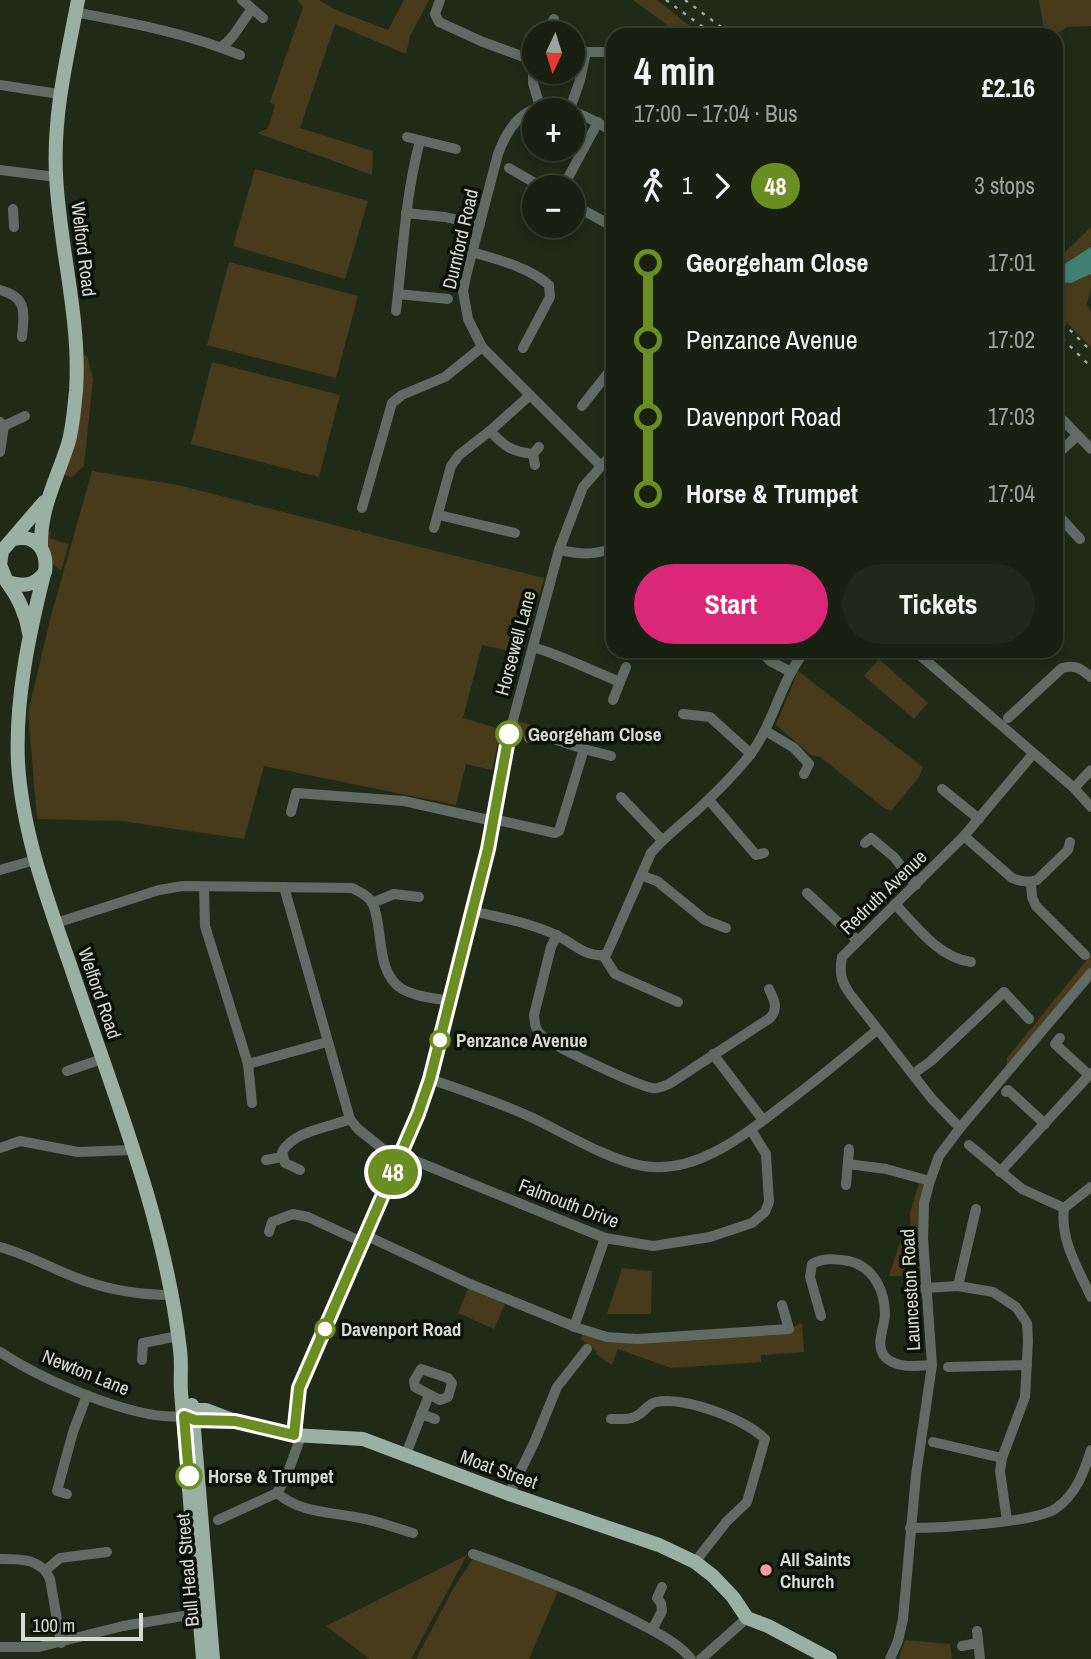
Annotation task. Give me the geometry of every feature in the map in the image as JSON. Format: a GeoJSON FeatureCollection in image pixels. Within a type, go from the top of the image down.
{"type":"FeatureCollection","features":[{"type":"Feature","properties":{"kind":"main road","name":"Welford Road"},"geometry":{"type":"LineString","coordinates":[[41,546],[41,523],[69,440],[76,390],[75,329],[56,177],[59,94],[77,6]]}},
{"type":"Feature","properties":{"kind":"main road","name":"Welford Road"},"geometry":{"type":"LineString","coordinates":[[7,543],[47,499]]}},
{"type":"Feature","properties":{"kind":"main road"},"geometry":{"type":"LineString","coordinates":[[31,539],[41,546],[46,557],[44,574],[24,586],[4,576],[0,565],[2,551],[7,543],[31,539]]}},
{"type":"Feature","properties":{"kind":"main road","name":"Welford Road"},"geometry":{"type":"LineString","coordinates":[[44,574],[19,708],[18,762],[22,799],[35,860],[133,1150],[155,1225],[171,1294],[180,1353],[186,1365],[189,1408]]}},
{"type":"Feature","properties":{"kind":"main road","name":"Welford Road"},"geometry":{"type":"LineString","coordinates":[[4,576],[18,596],[27,619],[30,641]]}},
{"type":"Feature","properties":{"kind":"main road","name":"Moat Street"},"geometry":{"type":"LineString","coordinates":[[189,1408],[217,1412],[235,1421],[297,1435],[363,1439],[509,1494],[659,1545],[695,1562],[733,1597],[747,1618]]}},
{"type":"Feature","properties":{"kind":"main road","name":"Bull Head Street"},"geometry":{"type":"LineString","coordinates":[[189,1408],[196,1436],[205,1612],[203,1659]]}},
{"type":"Feature","properties":{"kind":"main road","name":"Bull Head Street"},"geometry":{"type":"LineString","coordinates":[[189,1408],[187,1450],[191,1509],[214,1659]]}},
{"type":"Feature","properties":{"kind":"main road"},"geometry":{"type":"LineString","coordinates":[[747,1618],[768,1626],[830,1659]]}},
{"type":"Feature","properties":{"kind":"street"},"geometry":{"type":"LineString","coordinates":[[242,0],[262,18]]}},
{"type":"Feature","properties":{"kind":"street"},"geometry":{"type":"LineString","coordinates":[[440,0],[435,14],[439,22],[483,42],[522,53]]}},
{"type":"Feature","properties":{"kind":"street"},"geometry":{"type":"LineString","coordinates":[[77,6],[221,47],[240,55]]}},
{"type":"Feature","properties":{"kind":"street"},"geometry":{"type":"LineString","coordinates":[[221,47],[232,40],[238,25],[252,9]]}},
{"type":"Feature","properties":{"kind":"street"},"geometry":{"type":"LineString","coordinates":[[574,98],[586,52],[606,52]]}},
{"type":"Feature","properties":{"kind":"street"},"geometry":{"type":"LineString","coordinates":[[0,85],[59,94]]}},
{"type":"Feature","properties":{"kind":"street"},"geometry":{"type":"LineString","coordinates":[[585,116],[606,127]]}},
{"type":"Feature","properties":{"kind":"street","name":"Durnford Road"},"geometry":{"type":"LineString","coordinates":[[522,119],[514,124],[503,140],[463,291],[465,306],[473,332],[482,347],[600,466]]}},
{"type":"Feature","properties":{"kind":"street"},"geometry":{"type":"LineString","coordinates":[[569,175],[598,122]]}},
{"type":"Feature","properties":{"kind":"street"},"geometry":{"type":"LineString","coordinates":[[407,137],[456,149]]}},
{"type":"Feature","properties":{"kind":"street"},"geometry":{"type":"LineString","coordinates":[[396,311],[407,213],[420,141]]}},
{"type":"Feature","properties":{"kind":"street"},"geometry":{"type":"LineString","coordinates":[[509,168],[522,181]]}},
{"type":"Feature","properties":{"kind":"street"},"geometry":{"type":"LineString","coordinates":[[0,170],[56,177]]}},
{"type":"Feature","properties":{"kind":"street"},"geometry":{"type":"LineString","coordinates":[[585,211],[606,223]]}},
{"type":"Feature","properties":{"kind":"street"},"geometry":{"type":"LineString","coordinates":[[407,213],[480,225]]}},
{"type":"Feature","properties":{"kind":"street"},"geometry":{"type":"LineString","coordinates":[[0,221],[14,218]]}},
{"type":"Feature","properties":{"kind":"street"},"geometry":{"type":"LineString","coordinates":[[472,252],[507,262],[540,277],[550,285],[550,297],[523,348]]}},
{"type":"Feature","properties":{"kind":"street"},"geometry":{"type":"LineString","coordinates":[[0,290],[12,293],[20,301],[24,312],[22,337]]}},
{"type":"Feature","properties":{"kind":"street"},"geometry":{"type":"LineString","coordinates":[[398,294],[447,299]]}},
{"type":"Feature","properties":{"kind":"street"},"geometry":{"type":"LineString","coordinates":[[362,508],[371,496],[392,403],[445,377],[482,347]]}},
{"type":"Feature","properties":{"kind":"street"},"geometry":{"type":"LineString","coordinates":[[577,389],[585,401],[606,375]]}},
{"type":"Feature","properties":{"kind":"street"},"geometry":{"type":"LineString","coordinates":[[382,394],[392,403]]}},
{"type":"Feature","properties":{"kind":"street"},"geometry":{"type":"LineString","coordinates":[[434,528],[451,466],[460,454],[491,431],[529,396]]}},
{"type":"Feature","properties":{"kind":"street"},"geometry":{"type":"LineString","coordinates":[[4,451],[2,424],[25,416]]}},
{"type":"Feature","properties":{"kind":"street"},"geometry":{"type":"LineString","coordinates":[[1063,421],[1091,449]]}},
{"type":"Feature","properties":{"kind":"street"},"geometry":{"type":"LineString","coordinates":[[491,431],[506,447],[516,452],[536,455]]}},
{"type":"Feature","properties":{"kind":"street"},"geometry":{"type":"LineString","coordinates":[[1063,449],[1077,436]]}},
{"type":"Feature","properties":{"kind":"street"},"geometry":{"type":"LineString","coordinates":[[600,466],[606,460]]}},
{"type":"Feature","properties":{"kind":"street","name":"Horsewell Lane"},"geometry":{"type":"LineString","coordinates":[[277,1493],[287,1475],[297,1435],[299,1388],[418,1114],[430,1079],[473,911],[509,734],[559,550],[583,487],[600,466]]}},
{"type":"Feature","properties":{"kind":"street"},"geometry":{"type":"LineString","coordinates":[[439,515],[514,533]]}},
{"type":"Feature","properties":{"kind":"street"},"geometry":{"type":"LineString","coordinates":[[1063,519],[1078,531]]}},
{"type":"Feature","properties":{"kind":"street"},"geometry":{"type":"LineString","coordinates":[[559,550],[584,555],[606,550]]}},
{"type":"Feature","properties":{"kind":"street"},"geometry":{"type":"LineString","coordinates":[[533,647],[563,656],[620,682]]}},
{"type":"Feature","properties":{"kind":"street"},"geometry":{"type":"LineString","coordinates":[[767,658],[791,671]]}},
{"type":"Feature","properties":{"kind":"street"},"geometry":{"type":"LineString","coordinates":[[473,911],[520,922],[557,935],[588,954],[607,953],[652,853],[662,840],[709,800],[751,754],[766,731],[791,671],[799,658]]}},
{"type":"Feature","properties":{"kind":"street"},"geometry":{"type":"LineString","coordinates":[[923,658],[1074,788],[1091,807]]}},
{"type":"Feature","properties":{"kind":"street"},"geometry":{"type":"LineString","coordinates":[[1009,718],[1062,668],[1072,665],[1079,667],[1091,677]]}},
{"type":"Feature","properties":{"kind":"street"},"geometry":{"type":"LineString","coordinates":[[613,700],[626,667]]}},
{"type":"Feature","properties":{"kind":"street"},"geometry":{"type":"LineString","coordinates":[[688,718],[710,718],[751,754]]}},
{"type":"Feature","properties":{"kind":"street"},"geometry":{"type":"LineString","coordinates":[[766,731],[794,748],[809,767]]}},
{"type":"Feature","properties":{"kind":"street"},"geometry":{"type":"LineString","coordinates":[[532,732],[611,756]]}},
{"type":"Feature","properties":{"kind":"street"},"geometry":{"type":"LineString","coordinates":[[291,812],[297,788],[404,801],[563,835],[584,749]]}},
{"type":"Feature","properties":{"kind":"street","name":"Redruth Avenue"},"geometry":{"type":"LineString","coordinates":[[960,1128],[877,1030],[841,981],[842,957],[964,836],[1033,754]]}},
{"type":"Feature","properties":{"kind":"street"},"geometry":{"type":"LineString","coordinates":[[1074,788],[1091,770]]}},
{"type":"Feature","properties":{"kind":"street"},"geometry":{"type":"LineString","coordinates":[[942,789],[979,819]]}},
{"type":"Feature","properties":{"kind":"street"},"geometry":{"type":"LineString","coordinates":[[621,797],[662,840]]}},
{"type":"Feature","properties":{"kind":"street"},"geometry":{"type":"LineString","coordinates":[[709,800],[757,856]]}},
{"type":"Feature","properties":{"kind":"street"},"geometry":{"type":"LineString","coordinates":[[964,836],[1012,877],[1031,882],[1037,880],[1068,850],[1070,842]]}},
{"type":"Feature","properties":{"kind":"street"},"geometry":{"type":"LineString","coordinates":[[865,843],[871,838],[894,858],[916,885]]}},
{"type":"Feature","properties":{"kind":"street"},"geometry":{"type":"LineString","coordinates":[[0,870],[35,860]]}},
{"type":"Feature","properties":{"kind":"street"},"geometry":{"type":"LineString","coordinates":[[643,876],[657,881],[705,920],[726,928]]}},
{"type":"Feature","properties":{"kind":"street"},"geometry":{"type":"LineString","coordinates":[[1031,882],[1032,897],[1036,905],[1079,943],[1085,955]]}},
{"type":"Feature","properties":{"kind":"street"},"geometry":{"type":"LineString","coordinates":[[56,923],[159,890],[183,886],[352,888],[363,893],[372,903],[386,970],[392,980],[414,994],[449,1002]]}},
{"type":"Feature","properties":{"kind":"street"},"geometry":{"type":"LineString","coordinates":[[204,887],[205,926],[248,1064],[252,1103]]}},
{"type":"Feature","properties":{"kind":"street"},"geometry":{"type":"LineString","coordinates":[[284,887],[350,1119],[290,1142],[282,1152],[282,1157],[285,1163],[300,1170]]}},
{"type":"Feature","properties":{"kind":"street"},"geometry":{"type":"LineString","coordinates":[[807,893],[857,940]]}},
{"type":"Feature","properties":{"kind":"street"},"geometry":{"type":"LineString","coordinates":[[372,903],[394,894],[419,897]]}},
{"type":"Feature","properties":{"kind":"street"},"geometry":{"type":"LineString","coordinates":[[895,904],[942,950],[965,961],[956,972]]}},
{"type":"Feature","properties":{"kind":"street"},"geometry":{"type":"LineString","coordinates":[[557,935],[551,947],[534,1015],[535,1027],[546,1040],[654,1088],[668,1084],[770,1018],[776,1005],[769,989]]}},
{"type":"Feature","properties":{"kind":"street"},"geometry":{"type":"LineString","coordinates":[[603,955],[615,974],[678,1002]]}},
{"type":"Feature","properties":{"kind":"street","name":"Launceston Road"},"geometry":{"type":"LineString","coordinates":[[890,1659],[903,1619],[910,1528],[932,1365],[923,1226],[924,1203],[930,1181],[939,1156],[960,1128],[1006,1070],[1090,978]]}},
{"type":"Feature","properties":{"kind":"street"},"geometry":{"type":"LineString","coordinates":[[913,1074],[931,1061],[1001,989],[1029,1019]]}},
{"type":"Feature","properties":{"kind":"street"},"geometry":{"type":"LineString","coordinates":[[653,1003],[657,992]]}},
{"type":"Feature","properties":{"kind":"street"},"geometry":{"type":"LineString","coordinates":[[430,1079],[525,1115],[626,1162],[645,1166],[690,1162],[713,1153],[751,1130],[830,1071],[877,1030]]}},
{"type":"Feature","properties":{"kind":"street"},"geometry":{"type":"LineString","coordinates":[[1000,1172],[1090,1074],[1055,1044],[1060,1038]]}},
{"type":"Feature","properties":{"kind":"street"},"geometry":{"type":"LineString","coordinates":[[248,1064],[327,1042]]}},
{"type":"Feature","properties":{"kind":"street"},"geometry":{"type":"LineString","coordinates":[[713,1054],[764,1120]]}},
{"type":"Feature","properties":{"kind":"street"},"geometry":{"type":"LineString","coordinates":[[67,1071],[102,1059]]}},
{"type":"Feature","properties":{"kind":"street"},"geometry":{"type":"LineString","coordinates":[[1009,1089],[1045,1124]]}},
{"type":"Feature","properties":{"kind":"street","name":"Falmouth Drive"},"geometry":{"type":"LineString","coordinates":[[350,1119],[358,1129],[399,1158],[605,1238],[653,1247],[710,1237],[758,1219],[765,1212],[769,1202],[766,1154],[751,1130]]}},
{"type":"Feature","properties":{"kind":"street"},"geometry":{"type":"LineString","coordinates":[[3,1142],[20,1141],[78,1152],[133,1150]]}},
{"type":"Feature","properties":{"kind":"street"},"geometry":{"type":"LineString","coordinates":[[970,1145],[1022,1189],[1064,1208]]}},
{"type":"Feature","properties":{"kind":"street"},"geometry":{"type":"LineString","coordinates":[[846,1185],[849,1149]]}},
{"type":"Feature","properties":{"kind":"street"},"geometry":{"type":"LineString","coordinates":[[267,1160],[282,1157]]}},
{"type":"Feature","properties":{"kind":"street"},"geometry":{"type":"LineString","coordinates":[[848,1164],[886,1169],[930,1181]]}},
{"type":"Feature","properties":{"kind":"street"},"geometry":{"type":"LineString","coordinates":[[1091,1186],[1064,1208],[1063,1221],[1065,1238],[1091,1297]]}},
{"type":"Feature","properties":{"kind":"street"},"geometry":{"type":"LineString","coordinates":[[958,1286],[976,1209]]}},
{"type":"Feature","properties":{"kind":"street"},"geometry":{"type":"LineString","coordinates":[[268,1224],[293,1214],[308,1217],[574,1327],[607,1336],[637,1339],[789,1329]]}},
{"type":"Feature","properties":{"kind":"street"},"geometry":{"type":"LineString","coordinates":[[574,1327],[605,1238]]}},
{"type":"Feature","properties":{"kind":"street"},"geometry":{"type":"LineString","coordinates":[[0,1247],[24,1253],[84,1281],[109,1288],[141,1295],[171,1294]]}},
{"type":"Feature","properties":{"kind":"street"},"geometry":{"type":"LineString","coordinates":[[821,1316],[810,1277],[812,1264],[821,1259],[857,1263],[879,1283],[885,1316],[875,1339],[882,1352],[893,1363],[932,1365]]}},
{"type":"Feature","properties":{"kind":"street"},"geometry":{"type":"LineString","coordinates":[[925,1288],[958,1286],[993,1292],[1016,1307],[1027,1323],[1025,1397],[1002,1458],[1000,1471],[1007,1521]]}},
{"type":"Feature","properties":{"kind":"street"},"geometry":{"type":"LineString","coordinates":[[782,1305],[791,1341]]}},
{"type":"Feature","properties":{"kind":"street"},"geometry":{"type":"LineString","coordinates":[[142,1360],[143,1343],[178,1336]]}},
{"type":"Feature","properties":{"kind":"street"},"geometry":{"type":"LineString","coordinates":[[509,1494],[536,1441],[557,1387],[587,1349]]}},
{"type":"Feature","properties":{"kind":"street","name":"Newton Lane"},"geometry":{"type":"LineString","coordinates":[[0,1352],[45,1377],[87,1395],[162,1417],[189,1408]]}},
{"type":"Feature","properties":{"kind":"street"},"geometry":{"type":"LineString","coordinates":[[948,1367],[1027,1365]]}},
{"type":"Feature","properties":{"kind":"street"},"geometry":{"type":"LineString","coordinates":[[67,1494],[57,1491],[59,1481],[87,1395]]}},
{"type":"Feature","properties":{"kind":"street"},"geometry":{"type":"LineString","coordinates":[[406,1454],[429,1395]]}},
{"type":"Feature","properties":{"kind":"street"},"geometry":{"type":"LineString","coordinates":[[611,1419],[633,1423],[652,1403],[667,1401],[719,1413],[755,1430],[765,1439],[747,1502],[727,1521],[695,1562]]}},
{"type":"Feature","properties":{"kind":"street"},"geometry":{"type":"LineString","coordinates":[[421,1414],[435,1419]]}},
{"type":"Feature","properties":{"kind":"street"},"geometry":{"type":"LineString","coordinates":[[933,1442],[1002,1458]]}},
{"type":"Feature","properties":{"kind":"street"},"geometry":{"type":"LineString","coordinates":[[910,1528],[1007,1521],[1033,1517],[1055,1509],[1082,1478],[1091,1450]]}},
{"type":"Feature","properties":{"kind":"street"},"geometry":{"type":"LineString","coordinates":[[218,1520],[277,1493],[288,1503],[304,1509],[363,1518],[413,1532]]}},
{"type":"Feature","properties":{"kind":"street"},"geometry":{"type":"LineString","coordinates":[[46,1570],[60,1559],[107,1552]]}},
{"type":"Feature","properties":{"kind":"street"},"geometry":{"type":"LineString","coordinates":[[473,1554],[589,1597],[652,1630],[683,1649],[691,1659]]}},
{"type":"Feature","properties":{"kind":"street"},"geometry":{"type":"LineString","coordinates":[[0,1559],[32,1561],[46,1570],[50,1579],[61,1643]]}},
{"type":"Feature","properties":{"kind":"street"},"geometry":{"type":"LineString","coordinates":[[652,1630],[662,1612],[657,1598],[662,1587]]}},
{"type":"Feature","properties":{"kind":"street"},"geometry":{"type":"LineString","coordinates":[[0,1647],[39,1647],[123,1626],[205,1612]]}},
{"type":"Feature","properties":{"kind":"street"},"geometry":{"type":"LineString","coordinates":[[701,1659],[747,1618]]}},
{"type":"Feature","properties":{"kind":"street"},"geometry":{"type":"LineString","coordinates":[[977,1631],[980,1659]]}},
{"type":"Feature","properties":{"kind":"street"},"geometry":{"type":"LineString","coordinates":[[962,1646],[978,1643]]}},
{"type":"Feature","properties":{"kind":"shaded area"},"geometry":{"type":"Polygon","coordinates":[[[297,0],[319,0],[336,10],[388,30],[404,0],[429,0],[410,36],[406,54],[335,24],[300,128],[373,151],[372,175],[257,133],[268,128],[275,105],[270,102],[303,7],[297,0]]]}},
{"type":"Feature","properties":{"kind":"shaded area"},"geometry":{"type":"Polygon","coordinates":[[[633,0],[657,0],[692,28],[671,28],[633,0]]]}},
{"type":"Feature","properties":{"kind":"shaded area"},"geometry":{"type":"Polygon","coordinates":[[[1039,0],[1091,0],[1091,26],[1067,27],[1063,30],[1044,28],[1039,0]]]}},
{"type":"Feature","properties":{"kind":"shaded area"},"geometry":{"type":"Polygon","coordinates":[[[255,169],[368,201],[345,279],[233,246],[255,169]]]}},
{"type":"Feature","properties":{"kind":"shaded area"},"geometry":{"type":"Polygon","coordinates":[[[1091,227],[1091,247],[1063,265],[1063,254],[1091,227]]]}},
{"type":"Feature","properties":{"kind":"shaded area"},"geometry":{"type":"Polygon","coordinates":[[[229,262],[358,296],[336,378],[207,345],[229,262]]]}},
{"type":"Feature","properties":{"kind":"shaded area"},"geometry":{"type":"Polygon","coordinates":[[[1091,274],[1087,304],[1091,312],[1091,347],[1063,319],[1063,282],[1071,283],[1091,274]]]}},
{"type":"Feature","properties":{"kind":"shaded area"},"geometry":{"type":"Polygon","coordinates":[[[75,353],[87,356],[93,379],[84,466],[72,477],[58,473],[70,440],[75,353]]]}},
{"type":"Feature","properties":{"kind":"shaded area"},"geometry":{"type":"Polygon","coordinates":[[[212,362],[340,395],[319,477],[191,444],[212,362]]]}},
{"type":"Feature","properties":{"kind":"shaded area"},"geometry":{"type":"Polygon","coordinates":[[[92,471],[178,485],[544,578],[523,654],[482,645],[463,718],[501,729],[492,770],[466,764],[456,805],[264,766],[244,839],[121,821],[37,819],[28,712],[51,616],[92,471]]]}},
{"type":"Feature","properties":{"kind":"shaded area"},"geometry":{"type":"Polygon","coordinates":[[[41,531],[51,532],[50,538],[69,543],[61,571],[46,557],[41,531]]]}},
{"type":"Feature","properties":{"kind":"shaded area"},"geometry":{"type":"Polygon","coordinates":[[[879,659],[928,703],[914,719],[864,676],[879,659]]]}},
{"type":"Feature","properties":{"kind":"shaded area"},"geometry":{"type":"Polygon","coordinates":[[[798,671],[923,767],[919,777],[891,811],[820,757],[811,755],[776,725],[798,671]]]}},
{"type":"Feature","properties":{"kind":"shaded area"},"geometry":{"type":"Polygon","coordinates":[[[513,720],[533,725],[535,733],[529,738],[509,734],[513,720]]]}},
{"type":"Feature","properties":{"kind":"shaded area"},"geometry":{"type":"Polygon","coordinates":[[[1091,955],[1091,973],[1006,1070],[1007,1058],[1091,955]]]}},
{"type":"Feature","properties":{"kind":"shaded area"},"geometry":{"type":"Polygon","coordinates":[[[920,1179],[930,1181],[926,1298],[913,1298],[911,1276],[889,1276],[902,1236],[911,1234],[910,1213],[920,1179]]]}},
{"type":"Feature","properties":{"kind":"shaded area"},"geometry":{"type":"Polygon","coordinates":[[[622,1268],[652,1271],[651,1314],[607,1314],[622,1268]]]}},
{"type":"Feature","properties":{"kind":"shaded area"},"geometry":{"type":"Polygon","coordinates":[[[468,1289],[505,1304],[494,1329],[458,1313],[468,1289]]]}},
{"type":"Feature","properties":{"kind":"shaded area"},"geometry":{"type":"Polygon","coordinates":[[[802,1323],[804,1352],[761,1355],[761,1362],[671,1368],[618,1349],[612,1365],[581,1339],[584,1330],[607,1337],[789,1329],[802,1323]]]}},
{"type":"Feature","properties":{"kind":"shaded area"},"geometry":{"type":"Polygon","coordinates":[[[467,1555],[411,1659],[370,1659],[326,1626],[467,1555]]]}},
{"type":"Feature","properties":{"kind":"shaded area"},"geometry":{"type":"Polygon","coordinates":[[[475,1556],[558,1591],[529,1659],[416,1659],[453,1589],[475,1556]]]}},
{"type":"Feature","properties":{"kind":"shaded area"},"geometry":{"type":"Polygon","coordinates":[[[905,1640],[950,1644],[952,1659],[899,1659],[905,1640]]]}},
{"type":"Feature","properties":{"kind":"water"},"geometry":{"type":"Polygon","coordinates":[[[1091,247],[1091,274],[1071,283],[1063,282],[1063,265],[1091,247]]]}},
{"type":"Feature","properties":{"kind":"railway"},"geometry":{"type":"LineString","coordinates":[[666,0],[704,28]]}},
{"type":"Feature","properties":{"kind":"railway"},"geometry":{"type":"LineString","coordinates":[[685,0],[723,28]]}},
{"type":"Feature","properties":{"kind":"railway"},"geometry":{"type":"LineString","coordinates":[[1063,323],[1091,351]]}},
{"type":"Feature","properties":{"kind":"railway"},"geometry":{"type":"LineString","coordinates":[[1063,339],[1091,367]]}},
{"type":"Feature","properties":{"kind":"bus line","name":"48"},"geometry":{"type":"LineString","coordinates":[[189,1476],[184,1416],[195,1420],[235,1421],[294,1435],[299,1388],[418,1114],[430,1079],[488,849],[509,734]]}},
{"type":"Feature","properties":{"kind":"place","name":"Georgeham Close"},"geometry":{"type":"Point","coordinates":[509,734]}},
{"type":"Feature","properties":{"kind":"place","name":"Penzance Avenue"},"geometry":{"type":"Point","coordinates":[440,1040]}},
{"type":"Feature","properties":{"kind":"place","name":"Davenport Road"},"geometry":{"type":"Point","coordinates":[325,1329]}},
{"type":"Feature","properties":{"kind":"place","name":"Horse & Trumpet"},"geometry":{"type":"Point","coordinates":[189,1476]}},
{"type":"Feature","properties":{"kind":"place","name":"All Saints Church"},"geometry":{"type":"Point","coordinates":[766,1570]}}]}
